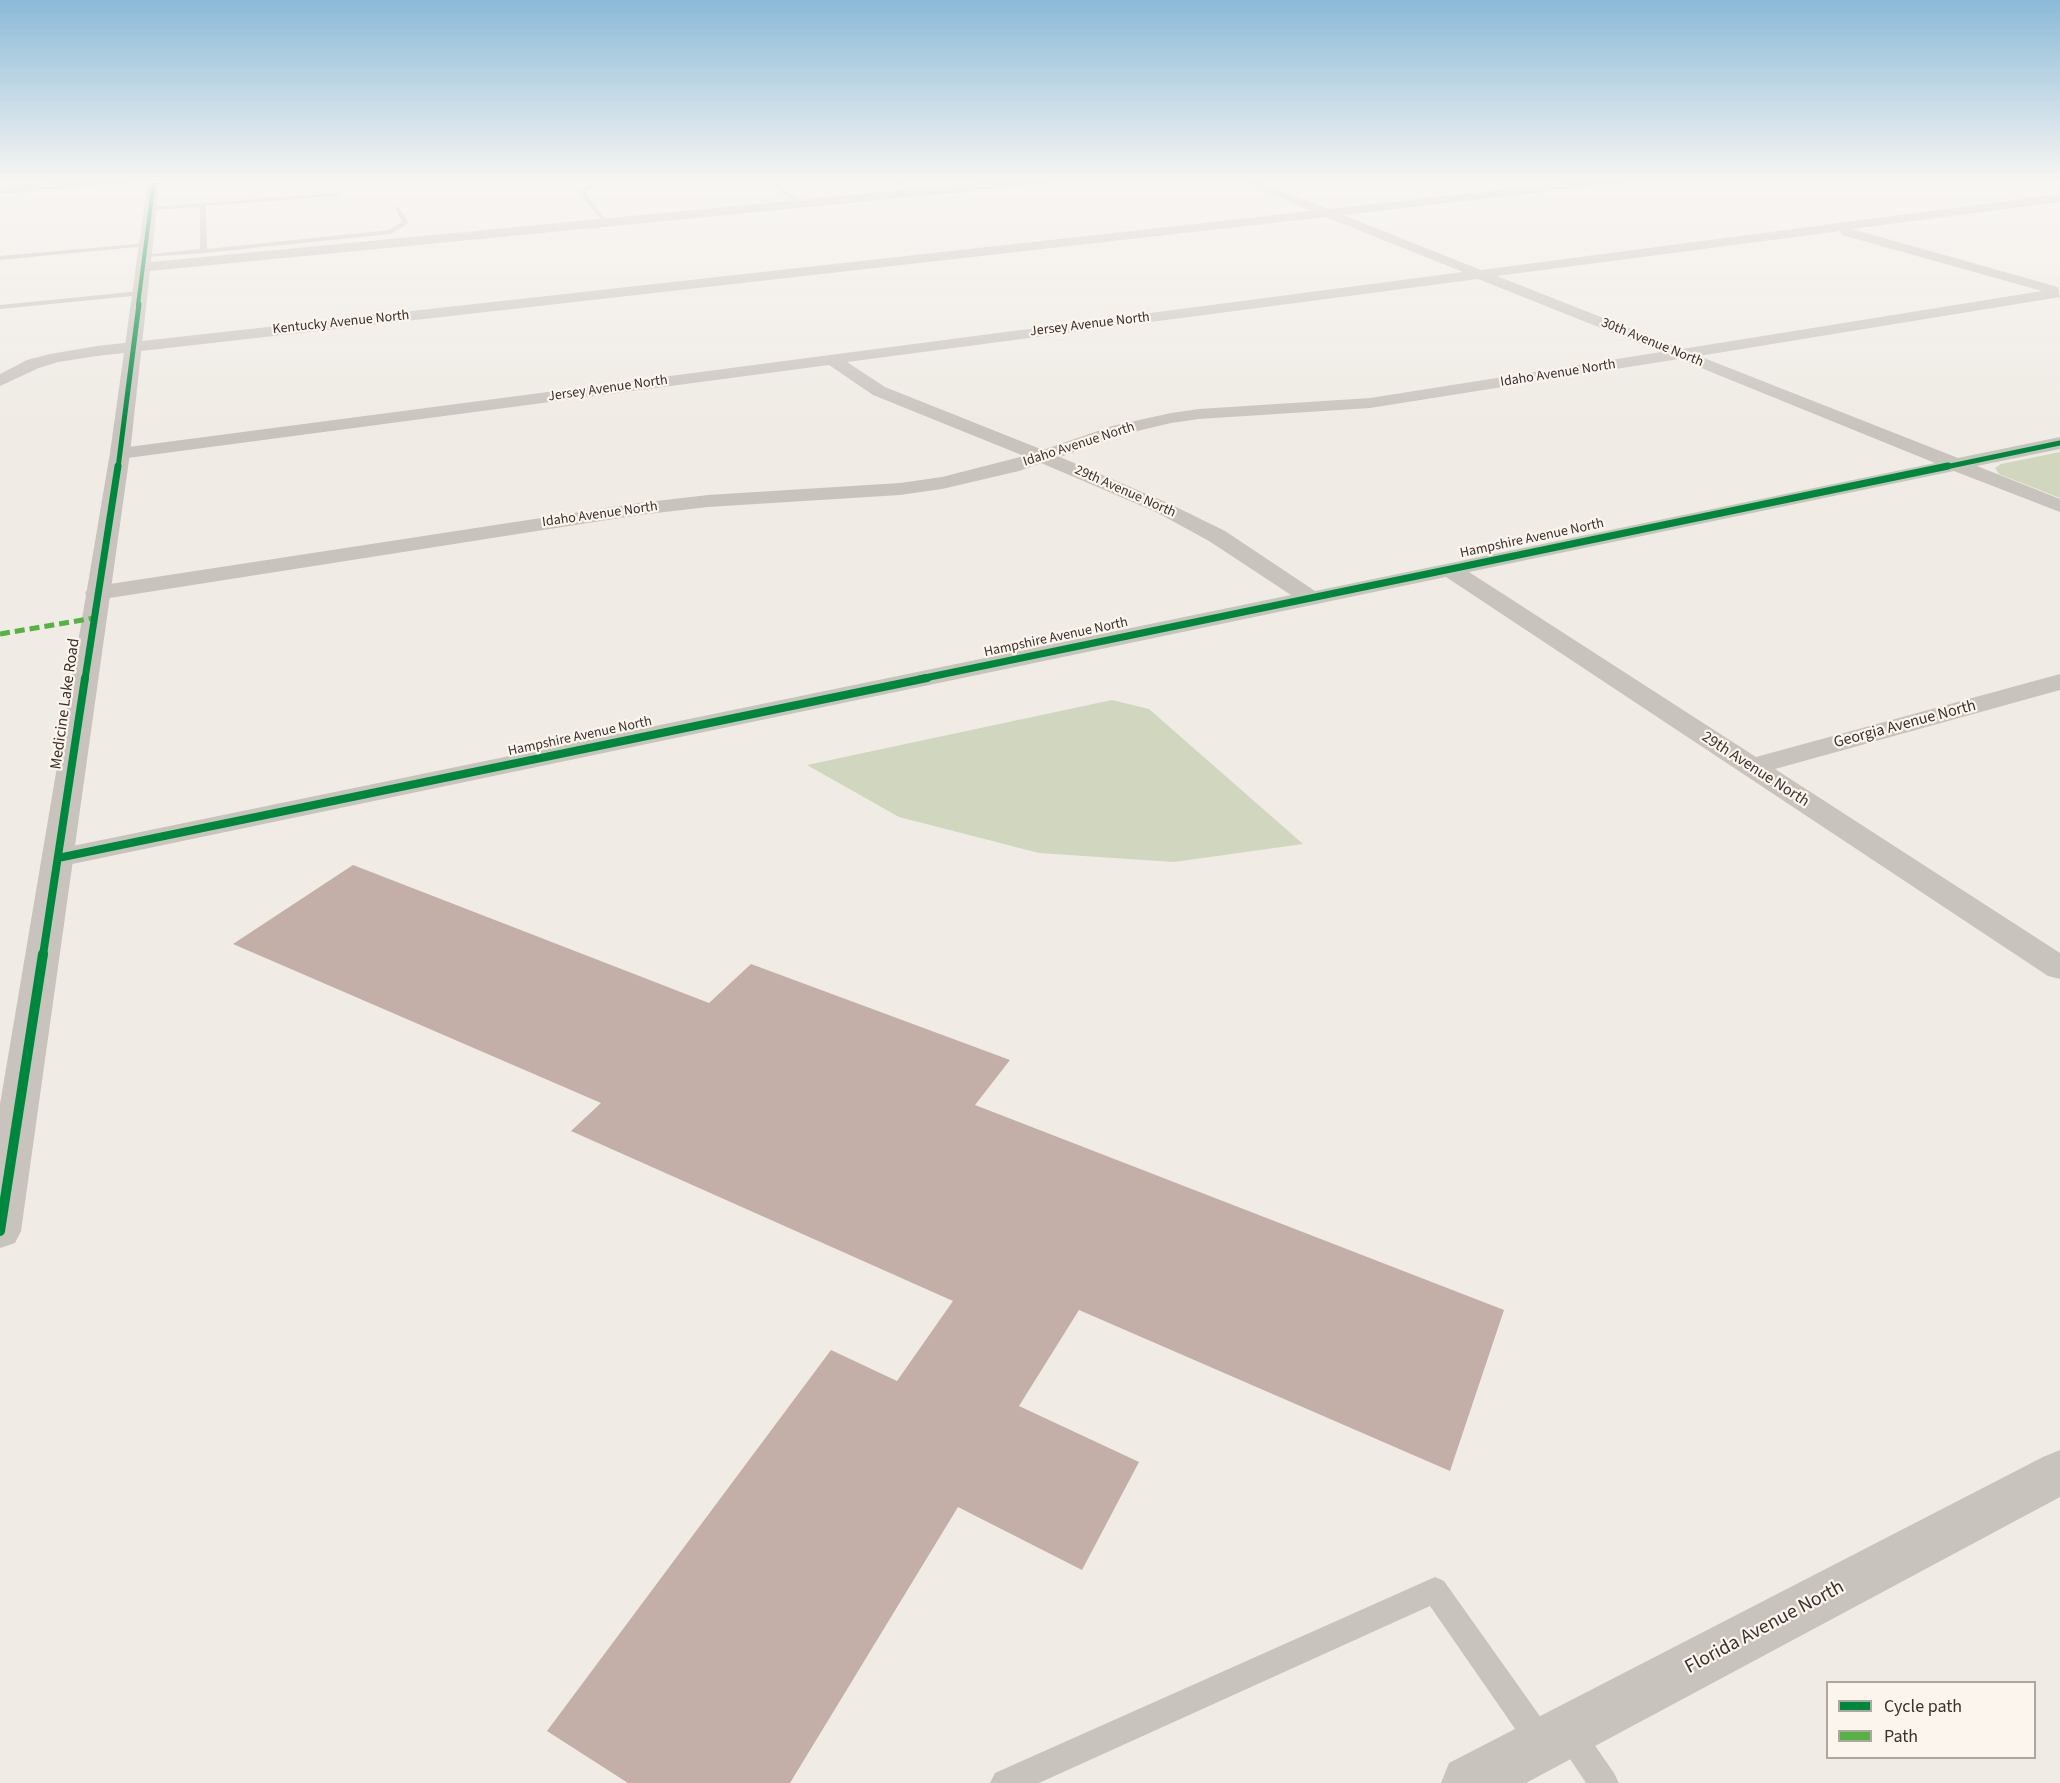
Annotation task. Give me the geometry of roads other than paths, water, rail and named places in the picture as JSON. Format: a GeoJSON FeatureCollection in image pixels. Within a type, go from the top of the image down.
{"type":"FeatureCollection","features":[{"type":"Feature","properties":{"kind":"street"},"geometry":{"type":"LineString","coordinates":[[144,265],[163,263]]}},
{"type":"Feature","properties":{"kind":"street","name":"Kentucky Avenue North"},"geometry":{"type":"LineString","coordinates":[[0,381],[33,364],[56,357],[880,263]]}},
{"type":"Feature","properties":{"kind":"street","name":"30th Avenue North"},"geometry":{"type":"LineString","coordinates":[[1452,263],[2060,506]]}},
{"type":"Feature","properties":{"kind":"street","name":"Jersey Avenue North"},"geometry":{"type":"LineString","coordinates":[[120,453],[1562,263]]}},
{"type":"Feature","properties":{"kind":"street"},"geometry":{"type":"LineString","coordinates":[[1958,263],[2060,292]]}},
{"type":"Feature","properties":{"kind":"street","name":"Medicine Lake Road"},"geometry":{"type":"LineString","coordinates":[[0,1231],[5,1159],[58,858],[120,453],[144,265]]}},
{"type":"Feature","properties":{"kind":"street","name":"Idaho Avenue North"},"geometry":{"type":"LineString","coordinates":[[97,593],[639,508],[708,501],[900,489],[942,483],[982,475],[1119,430],[1171,418],[1370,403],[1681,355],[2060,292]]}},
{"type":"Feature","properties":{"kind":"street","name":"29th Avenue North"},"geometry":{"type":"LineString","coordinates":[[832,359],[879,391],[1163,508],[1217,536],[1312,599]]}},
{"type":"Feature","properties":{"kind":"street","name":"Hampshire Avenue North"},"geometry":{"type":"LineString","coordinates":[[58,858],[2060,443]]}},
{"type":"Feature","properties":{"kind":"street","name":"29th Avenue North"},"geometry":{"type":"LineString","coordinates":[[1450,570],[2060,968]]}},
{"type":"Feature","properties":{"kind":"street","name":"Georgia Avenue North"},"geometry":{"type":"LineString","coordinates":[[1750,767],[2060,682]]}},
{"type":"Feature","properties":{"kind":"street","name":"Florida Avenue North"},"geometry":{"type":"LineString","coordinates":[[1469,1783],[2060,1472]]}},
{"type":"Feature","properties":{"kind":"lane"},"geometry":{"type":"LineString","coordinates":[[135,263],[144,265]]}},
{"type":"Feature","properties":{"kind":"lane"},"geometry":{"type":"LineString","coordinates":[[0,307],[151,263]]}},
{"type":"Feature","properties":{"kind":"lane"},"geometry":{"type":"LineString","coordinates":[[1005,1783],[1436,1590],[1556,1738],[1604,1783]]}}]}
